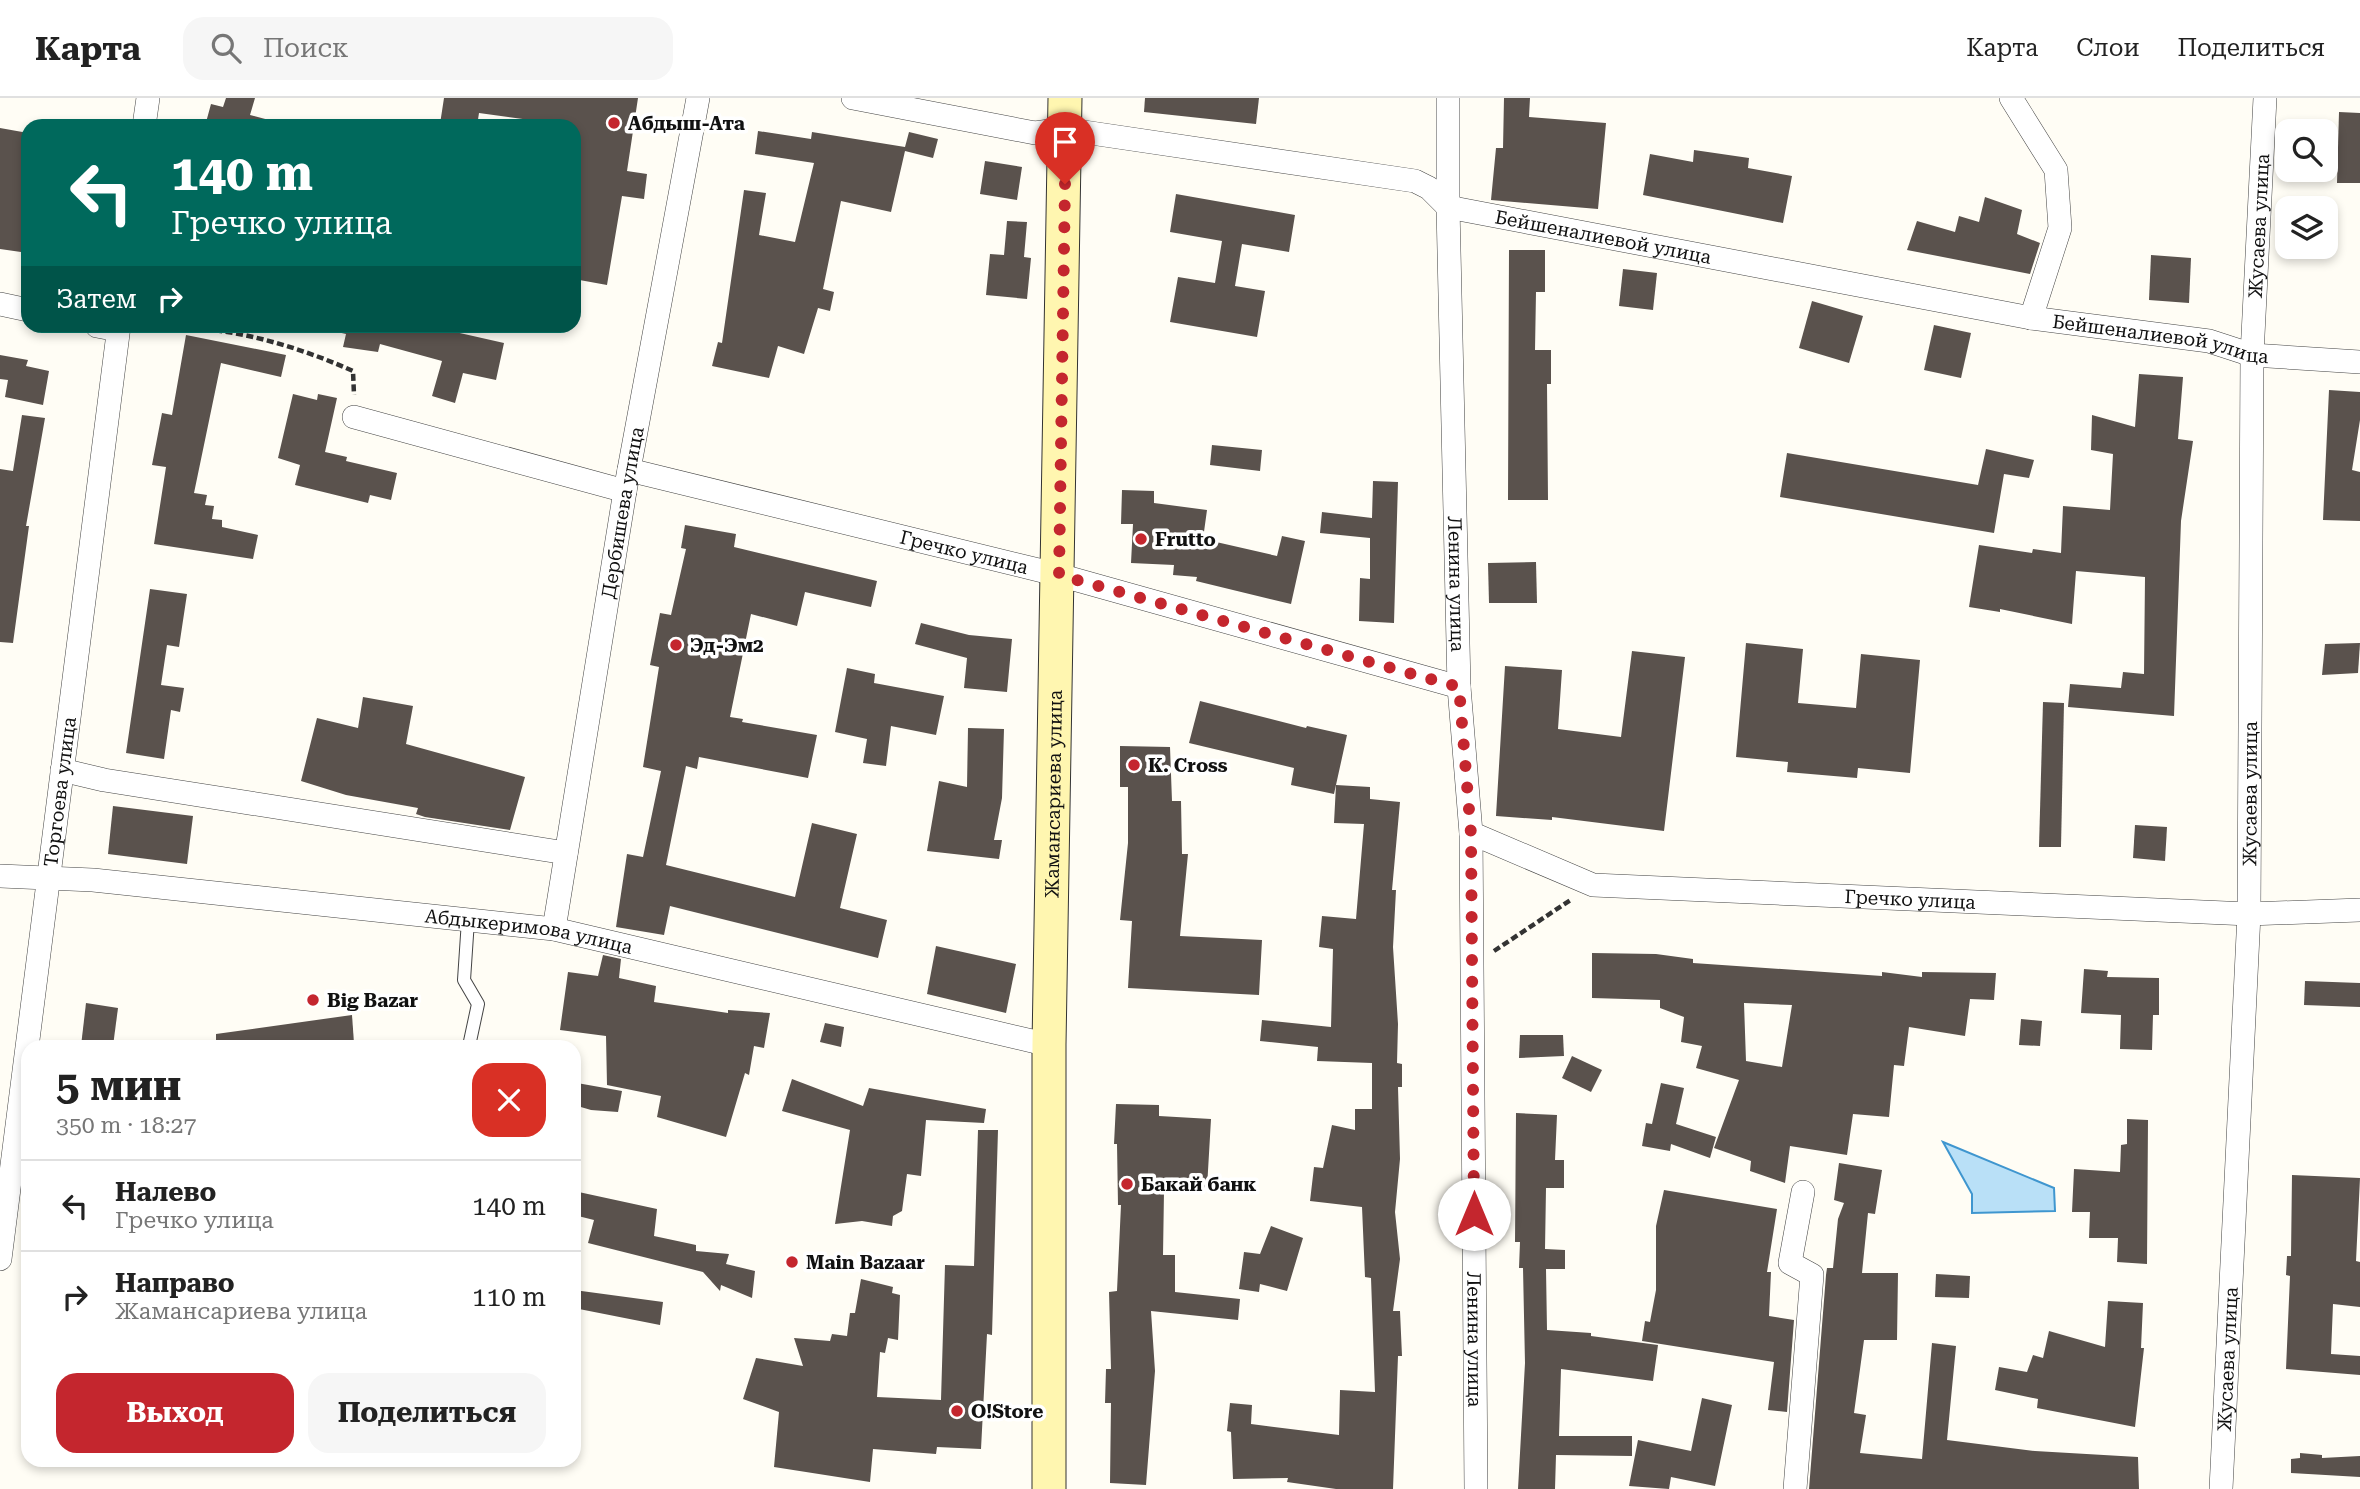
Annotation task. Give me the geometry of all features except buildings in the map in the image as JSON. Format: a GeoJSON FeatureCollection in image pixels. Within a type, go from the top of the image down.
{"type":"FeatureCollection","features":[{"type":"Feature","properties":{"kind":"main road","name":"Жамансариева улица"},"geometry":{"type":"LineString","coordinates":[[1049,1489],[1049,1045],[1065,114]]}},
{"type":"Feature","properties":{"kind":"street"},"geometry":{"type":"LineString","coordinates":[[145,119],[148,98]]}},
{"type":"Feature","properties":{"kind":"street","name":"Дербишева улица"},"geometry":{"type":"LineString","coordinates":[[554,929],[627,481],[698,98]]}},
{"type":"Feature","properties":{"kind":"street","name":"Бейшеналиевой улица"},"geometry":{"type":"LineString","coordinates":[[853,98],[1035,133],[1065,114],[1415,181],[1429,188],[1448,207],[2031,318],[2209,341],[2252,355],[2360,362]]}},
{"type":"Feature","properties":{"kind":"street","name":"Ленина улица"},"geometry":{"type":"LineString","coordinates":[[1448,98],[1459,687],[1471,834],[1476,1489]]}},
{"type":"Feature","properties":{"kind":"street"},"geometry":{"type":"LineString","coordinates":[[2011,98],[2056,170],[2060,228],[2031,318]]}},
{"type":"Feature","properties":{"kind":"street","name":"Жусаева улица"},"geometry":{"type":"LineString","coordinates":[[2221,1489],[2249,914],[2252,355],[2265,98]]}},
{"type":"Feature","properties":{"kind":"street"},"geometry":{"type":"LineString","coordinates":[[0,304],[21,308]]}},
{"type":"Feature","properties":{"kind":"street","name":"Торгоева улица"},"geometry":{"type":"LineString","coordinates":[[28,1040],[62,770],[110,333]]}},
{"type":"Feature","properties":{"kind":"street","name":"Гречко улица"},"geometry":{"type":"LineString","coordinates":[[354,417],[627,481],[1059,575],[1459,687]]}},
{"type":"Feature","properties":{"kind":"street"},"geometry":{"type":"LineString","coordinates":[[62,770],[104,780],[566,853]]}},
{"type":"Feature","properties":{"kind":"street","name":"Гречко улица"},"geometry":{"type":"LineString","coordinates":[[1471,834],[1593,885],[2249,914],[2360,910]]}},
{"type":"Feature","properties":{"kind":"street","name":"Абдыкеримова улица"},"geometry":{"type":"LineString","coordinates":[[0,876],[93,880],[554,929],[1049,1045]]}},
{"type":"Feature","properties":{"kind":"street","name":"Торгоева улица"},"geometry":{"type":"LineString","coordinates":[[0,1259],[21,1096]]}},
{"type":"Feature","properties":{"kind":"street"},"geometry":{"type":"LineString","coordinates":[[1795,1489],[1812,1275],[1790,1263],[1803,1192]]}},
{"type":"Feature","properties":{"kind":"lane"},"geometry":{"type":"LineString","coordinates":[[468,920],[464,981],[478,1004],[470,1040]]}},
{"type":"Feature","properties":{"kind":"path"},"geometry":{"type":"LineString","coordinates":[[236,333],[314,353],[354,371],[354,417]]}},
{"type":"Feature","properties":{"kind":"path"},"geometry":{"type":"LineString","coordinates":[[1472,966],[1593,885]]}},
{"type":"Feature","properties":{"kind":"water"},"geometry":{"type":"Polygon","coordinates":[[[1943,1142],[2054,1188],[2055,1211],[1972,1213],[1972,1194],[1943,1142]]]}},
{"type":"Feature","properties":{"kind":"place","name":"Абдыш-Ата"},"geometry":{"type":"Point","coordinates":[614,123]}},
{"type":"Feature","properties":{"kind":"place","name":"Frutto"},"geometry":{"type":"Point","coordinates":[1141,539]}},
{"type":"Feature","properties":{"kind":"place","name":"Эд-Эм2"},"geometry":{"type":"Point","coordinates":[676,645]}},
{"type":"Feature","properties":{"kind":"place","name":"K. Cross"},"geometry":{"type":"Point","coordinates":[1134,765]}},
{"type":"Feature","properties":{"kind":"place","name":"Big Bazar"},"geometry":{"type":"Point","coordinates":[313,1000]}},
{"type":"Feature","properties":{"kind":"place","name":"Бакай банк"},"geometry":{"type":"Point","coordinates":[1127,1184]}},
{"type":"Feature","properties":{"kind":"place","name":"Main Bazaar"},"geometry":{"type":"Point","coordinates":[792,1262]}},
{"type":"Feature","properties":{"kind":"place","name":"O!Store"},"geometry":{"type":"Point","coordinates":[957,1411]}},
{"type":"Feature","properties":{"kind":"route"},"geometry":{"type":"LineString","coordinates":[[1065,184],[1059,575],[1459,687],[1471,834],[1474,1214]]}}]}
